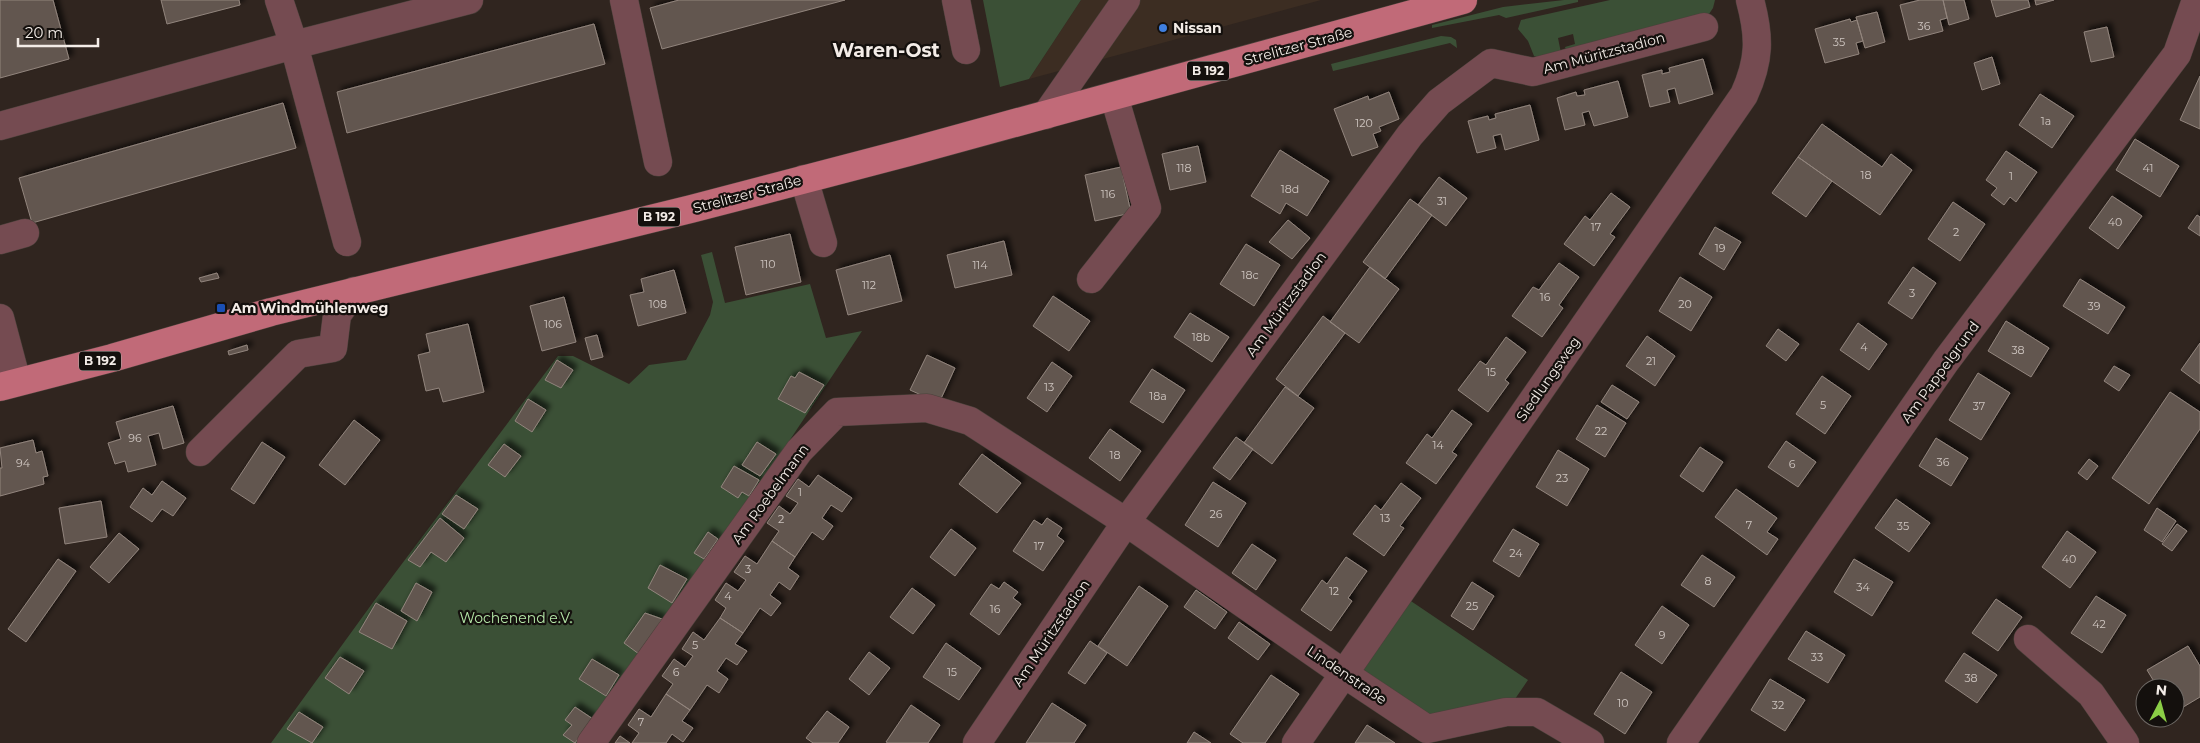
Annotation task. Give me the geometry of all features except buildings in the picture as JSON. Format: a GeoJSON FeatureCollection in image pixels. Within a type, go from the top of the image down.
{"type":"FeatureCollection","features":[{"type":"Feature","properties":{"kind":"main road","name":"Strelitzer Straße"},"geometry":{"type":"LineString","coordinates":[[9,384],[112,358],[271,312],[804,179],[1046,115],[1463,0]]}},
{"type":"Feature","properties":{"kind":"street"},"geometry":{"type":"LineString","coordinates":[[279,0],[294,45],[347,242]]}},
{"type":"Feature","properties":{"kind":"street"},"geometry":{"type":"LineString","coordinates":[[0,126],[294,45],[469,0]]}},
{"type":"Feature","properties":{"kind":"street"},"geometry":{"type":"LineString","coordinates":[[624,0],[658,162]]}},
{"type":"Feature","properties":{"kind":"street"},"geometry":{"type":"LineString","coordinates":[[956,0],[966,50]]}},
{"type":"Feature","properties":{"kind":"street"},"geometry":{"type":"LineString","coordinates":[[1046,115],[1126,0]]}},
{"type":"Feature","properties":{"kind":"street","name":"Siedlungsweg"},"geometry":{"type":"LineString","coordinates":[[1296,743],[1350,678],[1744,95],[1752,77],[1758,44],[1750,0]]}},
{"type":"Feature","properties":{"kind":"street","name":"Am Pappelgrund"},"geometry":{"type":"LineString","coordinates":[[1681,743],[1946,361],[2176,54],[2196,0]]}},
{"type":"Feature","properties":{"kind":"street","name":"Am Müritzstadion"},"geometry":{"type":"LineString","coordinates":[[977,743],[1126,522],[1410,135],[1439,102],[1491,63],[1533,72],[1704,27]]}},
{"type":"Feature","properties":{"kind":"street"},"geometry":{"type":"LineString","coordinates":[[1091,279],[1147,208],[1114,96]]}},
{"type":"Feature","properties":{"kind":"street"},"geometry":{"type":"LineString","coordinates":[[804,179],[823,243]]}},
{"type":"Feature","properties":{"kind":"street"},"geometry":{"type":"LineString","coordinates":[[200,452],[298,354],[333,348],[337,315],[354,291]]}},
{"type":"Feature","properties":{"kind":"street"},"geometry":{"type":"LineString","coordinates":[[0,318],[9,384]]}},
{"type":"Feature","properties":{"kind":"street","name":"Am Roebelmann"},"geometry":{"type":"LineString","coordinates":[[591,743],[799,451],[837,412],[927,408],[970,420],[1126,522]]}},
{"type":"Feature","properties":{"kind":"street","name":"Lindenstraße"},"geometry":{"type":"LineString","coordinates":[[1126,522],[1350,678],[1427,729],[1506,712],[1537,712],[1590,743]]}},
{"type":"Feature","properties":{"kind":"street"},"geometry":{"type":"LineString","coordinates":[[2028,639],[2091,694],[2125,743]]}},
{"type":"Feature","properties":{"kind":"street","name":"Siedlungsweg"},"geometry":{"type":"LineString","coordinates":[[1315,743],[1350,678]]}},
{"type":"Feature","properties":{"kind":"shaded area"},"geometry":{"type":"Polygon","coordinates":[[[1081,0],[1321,0],[1029,79],[1081,0]]]}},
{"type":"Feature","properties":{"kind":"green space"},"geometry":{"type":"Polygon","coordinates":[[[983,0],[1081,0],[1029,79],[1000,87],[983,0]]]}},
{"type":"Feature","properties":{"kind":"green space"},"geometry":{"type":"Polygon","coordinates":[[[1578,0],[1578,2],[1506,18],[1499,15],[1432,28],[1432,25],[1503,7],[1578,0]]]}},
{"type":"Feature","properties":{"kind":"green space"},"geometry":{"type":"Polygon","coordinates":[[[1610,0],[1715,0],[1713,8],[1705,20],[1568,56],[1565,47],[1575,44],[1573,34],[1558,38],[1561,53],[1539,57],[1534,56],[1528,41],[1518,29],[1521,20],[1610,0]]]}},
{"type":"Feature","properties":{"kind":"green space"},"geometry":{"type":"Polygon","coordinates":[[[1441,36],[1451,37],[1456,40],[1457,48],[1450,43],[1333,71],[1331,64],[1441,36]]]}},
{"type":"Feature","properties":{"kind":"green space","name":"Wochenend e.V."},"geometry":{"type":"Polygon","coordinates":[[[712,252],[725,303],[810,284],[826,338],[862,331],[766,476],[581,743],[271,743],[374,601],[558,356],[573,356],[629,384],[649,365],[686,360],[710,315],[713,302],[701,255],[712,252]]]}},
{"type":"Feature","properties":{"kind":"green space"},"geometry":{"type":"Polygon","coordinates":[[[1399,593],[1528,680],[1506,712],[1427,729],[1343,673],[1399,593]]]}},
{"type":"Feature","properties":{"kind":"place","name":"Nissan"},"geometry":{"type":"Point","coordinates":[1163,28]}},
{"type":"Feature","properties":{"kind":"place","name":"Am Windmühlenweg"},"geometry":{"type":"Point","coordinates":[221,308]}},
{"type":"Feature","properties":{"kind":"district","name":"Waren-Ost"},"geometry":{"type":"Point","coordinates":[886,50]}}]}
